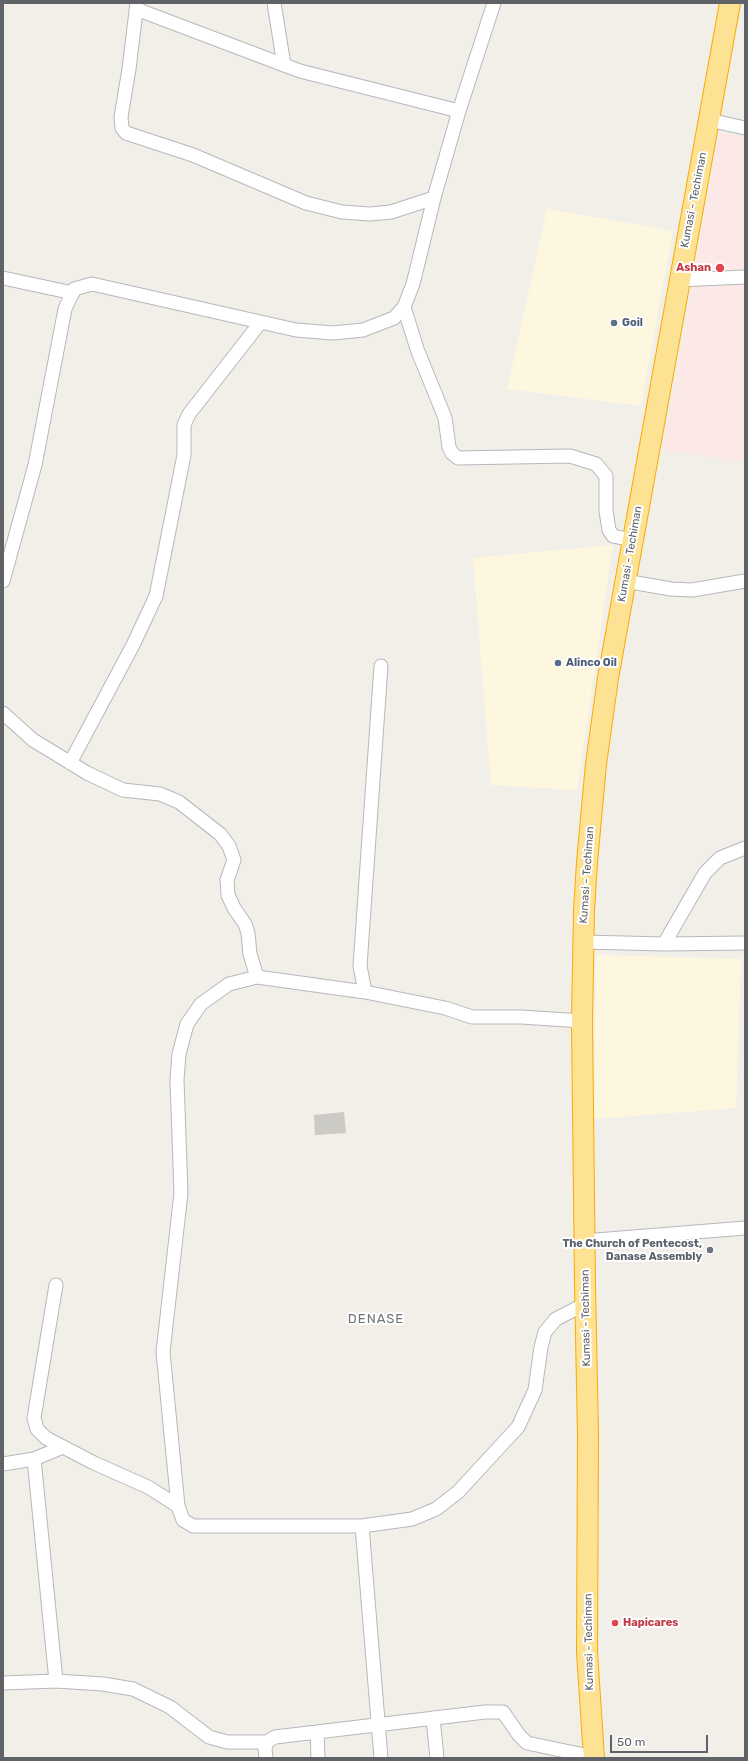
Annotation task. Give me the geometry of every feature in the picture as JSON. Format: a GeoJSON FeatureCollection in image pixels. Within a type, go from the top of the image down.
{"type":"FeatureCollection","features":[{"type":"Feature","properties":{"kind":"highway","name":"Kumasi - Techiman"},"geometry":{"type":"LineString","coordinates":[[594,1757],[587,1652],[588,1436],[582,1021],[583,942],[587,862],[596,764],[608,678],[730,3]]}},
{"type":"Feature","properties":{"kind":"street"},"geometry":{"type":"LineString","coordinates":[[274,3],[284,65]]}},
{"type":"Feature","properties":{"kind":"street"},"geometry":{"type":"LineString","coordinates":[[3,581],[35,465],[65,309],[74,289],[92,284],[260,323],[304,331],[333,333],[363,330],[394,318],[404,307],[413,284],[434,198],[459,111],[494,3]]}},
{"type":"Feature","properties":{"kind":"street"},"geometry":{"type":"LineString","coordinates":[[434,198],[391,212],[370,214],[342,212],[306,202],[193,156],[126,133],[122,128],[121,117],[137,6],[300,71],[459,111]]}},
{"type":"Feature","properties":{"kind":"street"},"geometry":{"type":"LineString","coordinates":[[709,120],[745,128]]}},
{"type":"Feature","properties":{"kind":"street"},"geometry":{"type":"LineString","coordinates":[[679,280],[745,277]]}},
{"type":"Feature","properties":{"kind":"street"},"geometry":{"type":"LineString","coordinates":[[3,278],[73,293]]}},
{"type":"Feature","properties":{"kind":"street"},"geometry":{"type":"LineString","coordinates":[[404,307],[417,349],[446,418],[449,447],[452,453],[458,458],[570,456],[596,464],[606,476],[606,511],[609,530],[613,536],[632,540]]}},
{"type":"Feature","properties":{"kind":"street"},"geometry":{"type":"LineString","coordinates":[[70,763],[133,645],[156,596],[175,507],[184,455],[184,425],[190,414],[260,323]]}},
{"type":"Feature","properties":{"kind":"street"},"geometry":{"type":"LineString","coordinates":[[625,581],[671,589],[692,590],[745,581]]}},
{"type":"Feature","properties":{"kind":"street"},"geometry":{"type":"LineString","coordinates":[[365,992],[360,966],[382,666]]}},
{"type":"Feature","properties":{"kind":"street"},"geometry":{"type":"LineString","coordinates":[[3,713],[32,740],[87,773],[123,790],[160,794],[179,802],[220,834],[229,846],[234,860],[227,880],[228,895],[234,908],[245,924],[248,933],[250,954],[257,977]]}},
{"type":"Feature","properties":{"kind":"street"},"geometry":{"type":"LineString","coordinates":[[664,944],[705,873],[720,858],[745,848]]}},
{"type":"Feature","properties":{"kind":"street"},"geometry":{"type":"LineString","coordinates":[[583,942],[664,944],[745,943]]}},
{"type":"Feature","properties":{"kind":"street"},"geometry":{"type":"LineString","coordinates":[[582,1021],[521,1017],[472,1017],[445,1008],[365,992],[257,977],[229,984],[201,1004],[187,1024],[179,1054],[177,1088],[182,1193],[163,1352],[178,1506],[183,1520],[193,1526],[362,1526],[412,1519],[436,1508],[458,1492],[518,1427],[535,1390],[540,1347],[545,1332],[556,1318],[585,1304]]}},
{"type":"Feature","properties":{"kind":"street"},"geometry":{"type":"LineString","coordinates":[[584,1241],[745,1228]]}},
{"type":"Feature","properties":{"kind":"street"},"geometry":{"type":"LineString","coordinates":[[56,1285],[34,1418],[37,1429],[46,1438],[62,1447],[148,1487],[178,1506]]}},
{"type":"Feature","properties":{"kind":"street"},"geometry":{"type":"LineString","coordinates":[[3,1464],[34,1458],[62,1447]]}},
{"type":"Feature","properties":{"kind":"street"},"geometry":{"type":"LineString","coordinates":[[34,1458],[56,1681]]}},
{"type":"Feature","properties":{"kind":"street"},"geometry":{"type":"LineString","coordinates":[[362,1526],[381,1758]]}},
{"type":"Feature","properties":{"kind":"street"},"geometry":{"type":"LineString","coordinates":[[3,1683],[56,1681],[103,1684],[133,1689],[170,1707],[209,1737],[226,1742],[267,1742],[275,1737],[485,1712],[503,1712],[519,1735],[527,1743],[594,1757]]}},
{"type":"Feature","properties":{"kind":"street"},"geometry":{"type":"LineString","coordinates":[[433,1718],[437,1758]]}},
{"type":"Feature","properties":{"kind":"street"},"geometry":{"type":"LineString","coordinates":[[317,1732],[318,1758]]}},
{"type":"Feature","properties":{"kind":"street"},"geometry":{"type":"LineString","coordinates":[[266,1758],[265,1749],[267,1742]]}},
{"type":"Feature","properties":{"kind":"shaded area","name":"Ashan"},"geometry":{"type":"Polygon","coordinates":[[[719,132],[745,137],[745,462],[662,449],[673,398],[719,132]]]}},
{"type":"Feature","properties":{"kind":"shaded area"},"geometry":{"type":"Polygon","coordinates":[[[547,209],[673,231],[641,406],[507,389],[547,209]]]}},
{"type":"Feature","properties":{"kind":"shaded area"},"geometry":{"type":"Polygon","coordinates":[[[613,545],[577,790],[491,785],[473,558],[613,545]]]}},
{"type":"Feature","properties":{"kind":"shaded area"},"geometry":{"type":"Polygon","coordinates":[[[596,955],[741,959],[736,1108],[594,1119],[596,955]]]}},
{"type":"Feature","properties":{"kind":"building"},"geometry":{"type":"Polygon","coordinates":[[[344,1112],[346,1133],[315,1135],[314,1115],[344,1112]]]}},
{"type":"Feature","properties":{"kind":"place","name":"Ashan"},"geometry":{"type":"Point","coordinates":[720,268]}},
{"type":"Feature","properties":{"kind":"place","name":"Goil"},"geometry":{"type":"Point","coordinates":[614,323]}},
{"type":"Feature","properties":{"kind":"place","name":"Alinco Oil"},"geometry":{"type":"Point","coordinates":[558,663]}},
{"type":"Feature","properties":{"kind":"place","name":"The Church of Pentecost, Danase Assembly"},"geometry":{"type":"Point","coordinates":[710,1250]}},
{"type":"Feature","properties":{"kind":"place","name":"Hapicares"},"geometry":{"type":"Point","coordinates":[615,1623]}},
{"type":"Feature","properties":{"kind":"district","name":"DENASE"},"geometry":{"type":"Point","coordinates":[376,1319]}}]}
